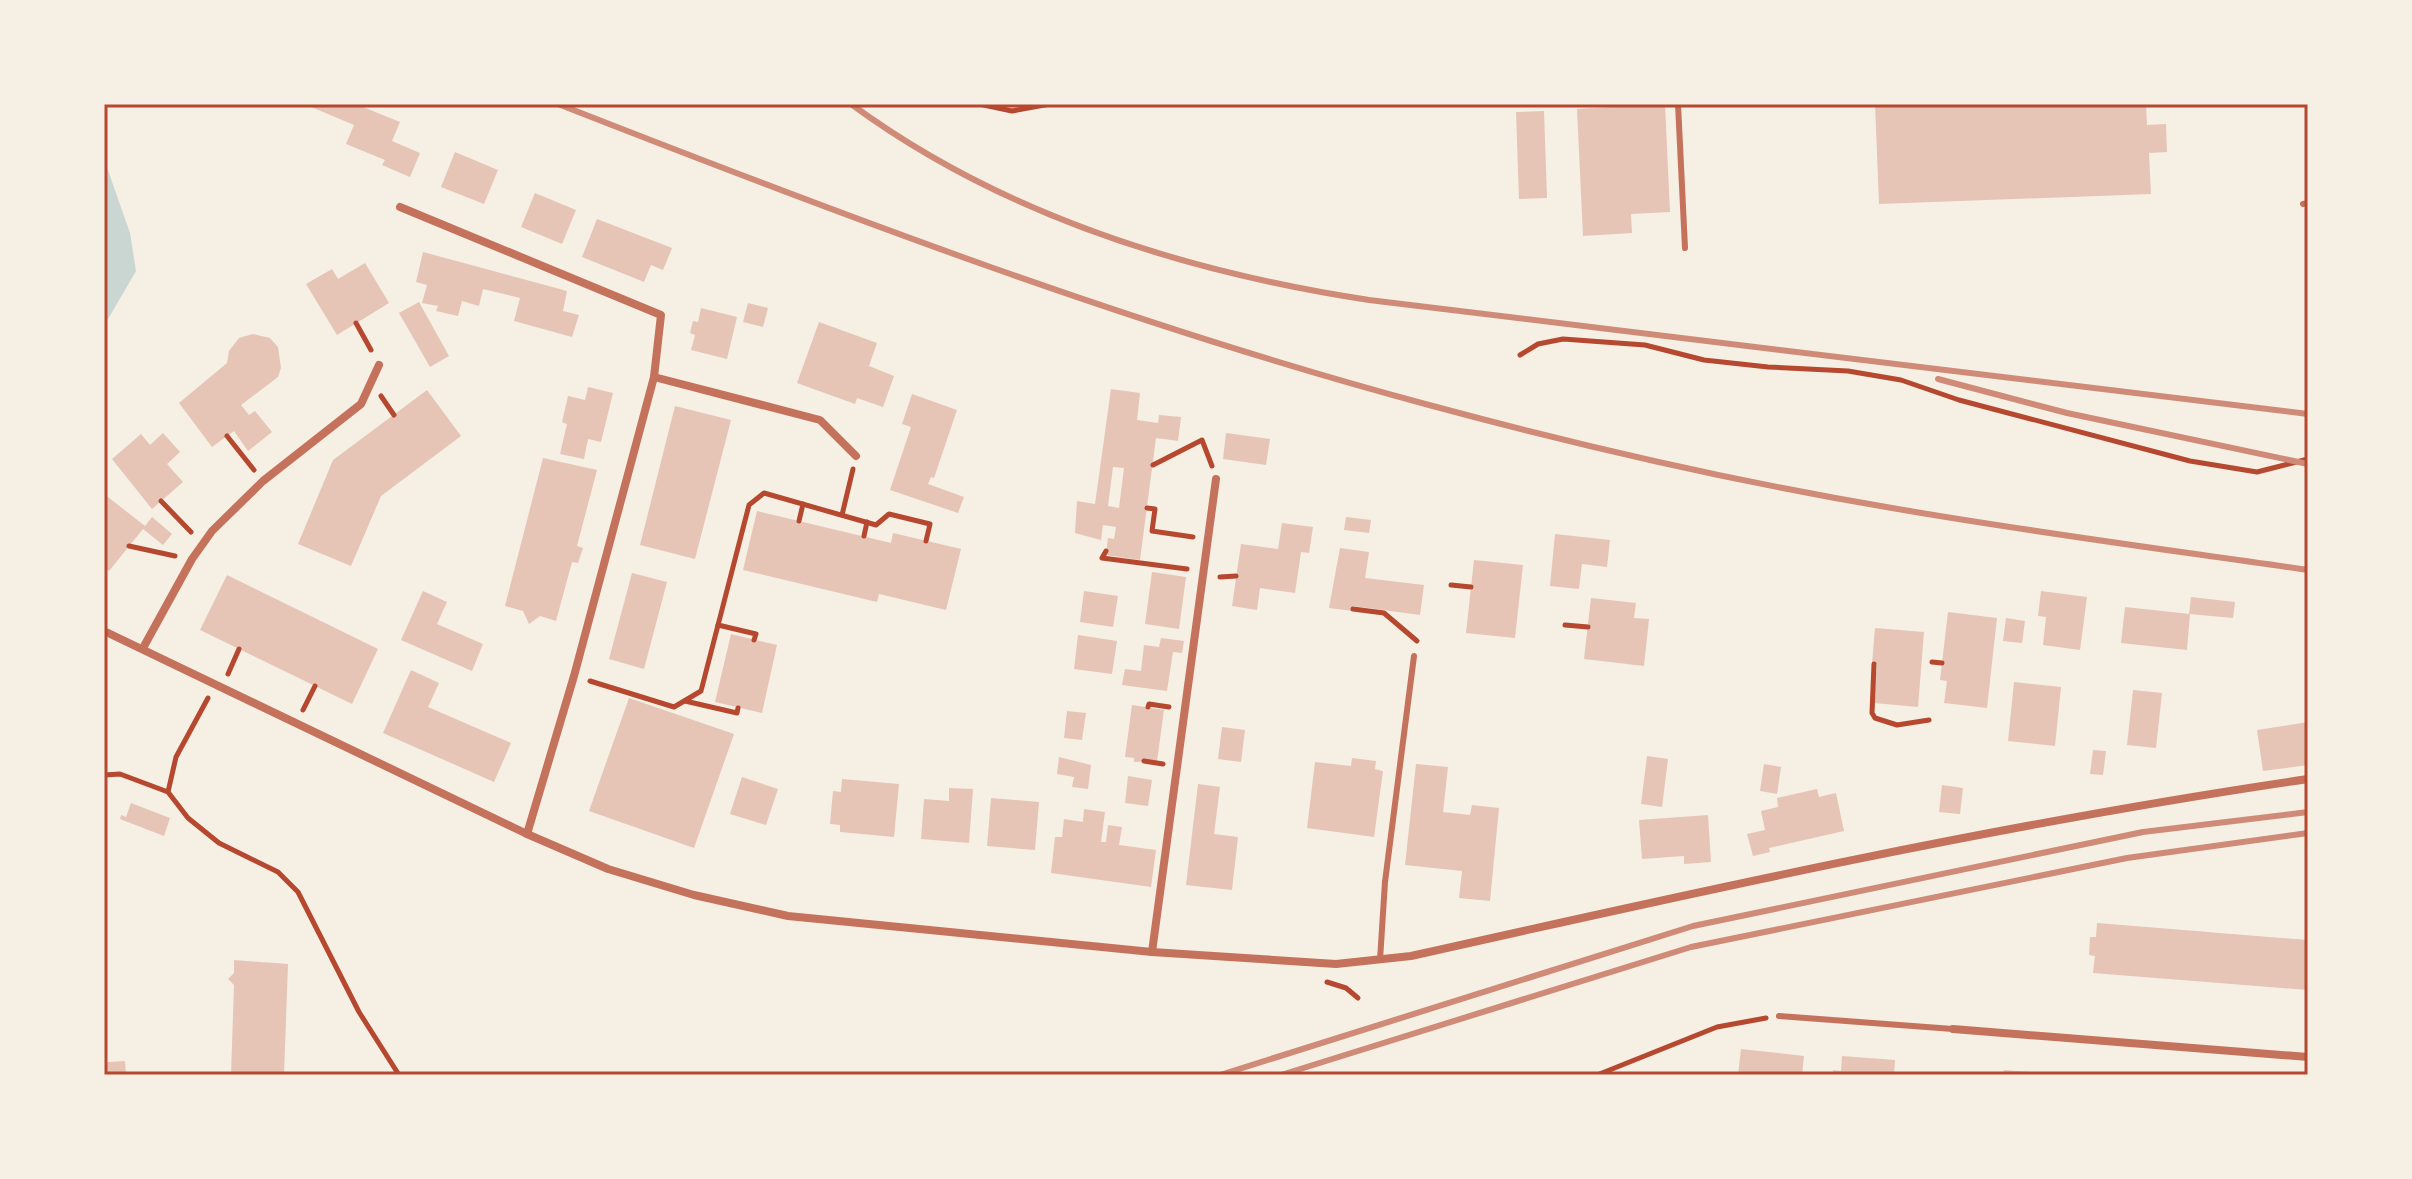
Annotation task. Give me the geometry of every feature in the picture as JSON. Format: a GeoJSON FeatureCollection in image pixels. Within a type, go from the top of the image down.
{"type":"FeatureCollection","features":[{"type":"Feature","properties":{"kind":"street"},"geometry":{"type":"LineString","coordinates":[[400,207],[661,315],[654,377],[574,676],[527,834]]}},
{"type":"Feature","properties":{"kind":"street"},"geometry":{"type":"LineString","coordinates":[[143,648],[201,547],[263,481],[361,404],[379,365]]}},
{"type":"Feature","properties":{"kind":"street"},"geometry":{"type":"LineString","coordinates":[[654,377],[820,420],[856,456]]}},
{"type":"Feature","properties":{"kind":"street"},"geometry":{"type":"LineString","coordinates":[[1152,952],[1216,479]]}},
{"type":"Feature","properties":{"kind":"street"},"geometry":{"type":"LineString","coordinates":[[104,631],[527,834],[608,869],[694,895],[788,916],[1152,952],[1336,964],[1380,960],[1921,844],[2165,800],[2308,779]]}},
{"type":"Feature","properties":{"kind":"street"},"geometry":{"type":"LineString","coordinates":[[1953,1029],[2308,1057]]}},
{"type":"Feature","properties":{"kind":"lane"},"geometry":{"type":"LineString","coordinates":[[1678,104],[1685,248]]}},
{"type":"Feature","properties":{"kind":"lane"},"geometry":{"type":"LineString","coordinates":[[1380,960],[1385,882],[1414,656]]}},
{"type":"Feature","properties":{"kind":"lane"},"geometry":{"type":"LineString","coordinates":[[1779,1016],[1953,1029]]}},
{"type":"Feature","properties":{"kind":"path"},"geometry":{"type":"LineString","coordinates":[[979,104],[1012,111],[1050,104]]}},
{"type":"Feature","properties":{"kind":"path"},"geometry":{"type":"LineString","coordinates":[[356,323],[379,365]]}},
{"type":"Feature","properties":{"kind":"path"},"geometry":{"type":"LineString","coordinates":[[1520,355],[1538,344],[1563,339],[1645,345],[1704,360],[1755,366],[1848,371],[1901,380],[1959,400],[2190,461],[2257,472],[2308,459]]}},
{"type":"Feature","properties":{"kind":"path"},"geometry":{"type":"LineString","coordinates":[[227,436],[263,481]]}},
{"type":"Feature","properties":{"kind":"path"},"geometry":{"type":"LineString","coordinates":[[1153,465],[1202,440],[1216,479]]}},
{"type":"Feature","properties":{"kind":"path"},"geometry":{"type":"LineString","coordinates":[[842,515],[856,456]]}},
{"type":"Feature","properties":{"kind":"path"},"geometry":{"type":"LineString","coordinates":[[574,676],[674,707],[701,691],[749,505],[764,493],[876,525],[889,514],[930,524],[926,541]]}},
{"type":"Feature","properties":{"kind":"path"},"geometry":{"type":"LineString","coordinates":[[161,501],[185,523],[201,547]]}},
{"type":"Feature","properties":{"kind":"path"},"geometry":{"type":"LineString","coordinates":[[799,521],[803,504]]}},
{"type":"Feature","properties":{"kind":"path"},"geometry":{"type":"LineString","coordinates":[[1147,508],[1155,509],[1152,531],[1208,539]]}},
{"type":"Feature","properties":{"kind":"path"},"geometry":{"type":"LineString","coordinates":[[864,536],[867,522]]}},
{"type":"Feature","properties":{"kind":"path"},"geometry":{"type":"LineString","coordinates":[[129,546],[192,559]]}},
{"type":"Feature","properties":{"kind":"path"},"geometry":{"type":"LineString","coordinates":[[1106,551],[1102,558],[1204,571]]}},
{"type":"Feature","properties":{"kind":"path"},"geometry":{"type":"LineString","coordinates":[[1451,585],[1471,587]]}},
{"type":"Feature","properties":{"kind":"path"},"geometry":{"type":"LineString","coordinates":[[1353,609],[1384,613],[1424,646]]}},
{"type":"Feature","properties":{"kind":"path"},"geometry":{"type":"LineString","coordinates":[[718,625],[756,634],[754,640]]}},
{"type":"Feature","properties":{"kind":"path"},"geometry":{"type":"LineString","coordinates":[[1565,625],[1588,627]]}},
{"type":"Feature","properties":{"kind":"path"},"geometry":{"type":"LineString","coordinates":[[168,792],[176,757],[239,649]]}},
{"type":"Feature","properties":{"kind":"path"},"geometry":{"type":"LineString","coordinates":[[1932,662],[1942,663]]}},
{"type":"Feature","properties":{"kind":"path"},"geometry":{"type":"LineString","coordinates":[[1874,664],[1872,713],[1875,718],[1897,725],[1929,720]]}},
{"type":"Feature","properties":{"kind":"path"},"geometry":{"type":"LineString","coordinates":[[297,723],[315,686]]}},
{"type":"Feature","properties":{"kind":"path"},"geometry":{"type":"LineString","coordinates":[[685,701],[737,713],[738,708]]}},
{"type":"Feature","properties":{"kind":"path"},"geometry":{"type":"LineString","coordinates":[[104,775],[120,774],[168,792],[188,818],[219,843],[278,872],[298,892],[359,1012],[399,1075]]}},
{"type":"Feature","properties":{"kind":"path"},"geometry":{"type":"LineString","coordinates":[[1597,1075],[1717,1027],[1779,1016]]}},
{"type":"Feature","properties":{"kind":"shaded area"},"geometry":{"type":"Polygon","coordinates":[[[104,159],[130,233],[136,271],[104,326],[104,159]]]}},
{"type":"Feature","properties":{"kind":"building"},"geometry":{"type":"Polygon","coordinates":[[[304,104],[364,104],[363,107],[400,122],[392,141],[420,153],[410,177],[382,165],[385,160],[346,144],[354,125],[304,104]]]}},
{"type":"Feature","properties":{"kind":"building"},"geometry":{"type":"Polygon","coordinates":[[[1665,104],[1670,212],[1631,214],[1632,233],[1583,236],[1577,109],[1665,104]]]}},
{"type":"Feature","properties":{"kind":"building"},"geometry":{"type":"Polygon","coordinates":[[[1875,104],[2146,104],[2147,125],[2166,124],[2167,152],[2149,153],[2151,194],[1879,204],[1875,104]]]}},
{"type":"Feature","properties":{"kind":"building"},"geometry":{"type":"Polygon","coordinates":[[[1544,111],[1547,198],[1519,199],[1516,112],[1544,111]]]}},
{"type":"Feature","properties":{"kind":"building"},"geometry":{"type":"Polygon","coordinates":[[[455,152],[498,170],[484,204],[441,187],[455,152]]]}},
{"type":"Feature","properties":{"kind":"building"},"geometry":{"type":"Polygon","coordinates":[[[535,193],[576,210],[562,244],[521,227],[535,193]]]}},
{"type":"Feature","properties":{"kind":"building"},"geometry":{"type":"Polygon","coordinates":[[[597,219],[672,248],[663,270],[651,265],[644,282],[582,257],[597,219]]]}},
{"type":"Feature","properties":{"kind":"building"},"geometry":{"type":"Polygon","coordinates":[[[423,252],[567,291],[563,311],[579,315],[572,337],[514,321],[520,298],[483,289],[479,306],[462,301],[458,316],[436,311],[438,306],[422,303],[427,285],[416,282],[423,252]]]}},
{"type":"Feature","properties":{"kind":"building"},"geometry":{"type":"Polygon","coordinates":[[[365,263],[389,303],[337,335],[306,284],[332,269],[338,279],[365,263]]]}},
{"type":"Feature","properties":{"kind":"building"},"geometry":{"type":"Polygon","coordinates":[[[419,302],[449,356],[430,367],[399,313],[419,302]]]}},
{"type":"Feature","properties":{"kind":"building"},"geometry":{"type":"Polygon","coordinates":[[[748,303],[768,308],[763,327],[743,322],[748,303]]]}},
{"type":"Feature","properties":{"kind":"building"},"geometry":{"type":"Polygon","coordinates":[[[701,308],[737,317],[727,359],[691,350],[695,335],[690,333],[693,321],[698,322],[701,308]]]}},
{"type":"Feature","properties":{"kind":"building"},"geometry":{"type":"Polygon","coordinates":[[[819,322],[877,343],[869,366],[894,376],[883,407],[857,398],[855,404],[797,383],[819,322]]]}},
{"type":"Feature","properties":{"kind":"building"},"geometry":{"type":"Polygon","coordinates":[[[253,334],[270,338],[278,347],[281,368],[278,377],[241,405],[249,415],[255,411],[272,432],[248,451],[234,431],[212,447],[179,403],[227,363],[229,351],[239,338],[253,334]]]}},
{"type":"Feature","properties":{"kind":"building"},"geometry":{"type":"Polygon","coordinates":[[[588,387],[613,393],[601,442],[588,439],[584,459],[560,454],[567,424],[562,422],[568,396],[585,400],[588,387]]]}},
{"type":"Feature","properties":{"kind":"building"},"geometry":{"type":"Polygon","coordinates":[[[1111,389],[1140,393],[1137,420],[1158,423],[1159,415],[1181,417],[1178,441],[1156,438],[1140,560],[1106,555],[1108,538],[1114,539],[1116,527],[1103,525],[1101,540],[1075,533],[1077,501],[1095,504],[1111,389]],[[1113,467],[1108,506],[1119,508],[1124,468],[1113,467]]]}},
{"type":"Feature","properties":{"kind":"building"},"geometry":{"type":"Polygon","coordinates":[[[427,390],[461,436],[381,496],[351,566],[298,544],[333,460],[427,390]]]}},
{"type":"Feature","properties":{"kind":"building"},"geometry":{"type":"Polygon","coordinates":[[[912,394],[957,410],[934,478],[931,477],[928,484],[964,497],[958,513],[890,490],[911,427],[902,424],[912,394]]]}},
{"type":"Feature","properties":{"kind":"building"},"geometry":{"type":"Polygon","coordinates":[[[675,406],[731,420],[695,559],[640,545],[675,406]]]}},
{"type":"Feature","properties":{"kind":"building"},"geometry":{"type":"Polygon","coordinates":[[[163,433],[180,452],[167,464],[183,482],[152,509],[112,459],[141,434],[150,445],[163,433]]]}},
{"type":"Feature","properties":{"kind":"building"},"geometry":{"type":"Polygon","coordinates":[[[1226,433],[1270,439],[1266,465],[1223,459],[1226,433]]]}},
{"type":"Feature","properties":{"kind":"building"},"geometry":{"type":"Polygon","coordinates":[[[543,458],[597,470],[577,546],[583,548],[578,563],[572,562],[556,621],[540,616],[529,624],[523,611],[505,606],[543,458]]]}},
{"type":"Feature","properties":{"kind":"building"},"geometry":{"type":"Polygon","coordinates":[[[104,494],[145,526],[152,517],[172,534],[163,545],[143,529],[109,571],[104,567],[104,494]]]}},
{"type":"Feature","properties":{"kind":"building"},"geometry":{"type":"Polygon","coordinates":[[[757,511],[891,543],[893,533],[961,549],[946,610],[879,594],[877,602],[743,570],[757,511]]]}},
{"type":"Feature","properties":{"kind":"building"},"geometry":{"type":"Polygon","coordinates":[[[1346,517],[1371,520],[1369,533],[1344,530],[1346,517]]]}},
{"type":"Feature","properties":{"kind":"building"},"geometry":{"type":"Polygon","coordinates":[[[1282,523],[1313,527],[1309,553],[1301,552],[1295,593],[1260,588],[1257,610],[1232,606],[1241,544],[1278,549],[1282,523]]]}},
{"type":"Feature","properties":{"kind":"building"},"geometry":{"type":"Polygon","coordinates":[[[1555,534],[1610,540],[1607,567],[1582,564],[1579,589],[1550,586],[1555,534]]]}},
{"type":"Feature","properties":{"kind":"building"},"geometry":{"type":"Polygon","coordinates":[[[1340,548],[1369,552],[1365,578],[1424,585],[1420,615],[1353,606],[1353,611],[1329,608],[1340,548]]]}},
{"type":"Feature","properties":{"kind":"building"},"geometry":{"type":"Polygon","coordinates":[[[1474,560],[1523,565],[1515,638],[1466,633],[1474,560]]]}},
{"type":"Feature","properties":{"kind":"building"},"geometry":{"type":"Polygon","coordinates":[[[1152,572],[1186,577],[1179,629],[1145,624],[1152,572]]]}},
{"type":"Feature","properties":{"kind":"building"},"geometry":{"type":"Polygon","coordinates":[[[632,573],[667,582],[644,669],[609,659],[632,573]]]}},
{"type":"Feature","properties":{"kind":"building"},"geometry":{"type":"Polygon","coordinates":[[[227,575],[378,649],[352,704],[200,630],[227,575]]]}},
{"type":"Feature","properties":{"kind":"building"},"geometry":{"type":"Polygon","coordinates":[[[423,591],[447,602],[437,624],[483,644],[472,671],[401,640],[423,591]]]}},
{"type":"Feature","properties":{"kind":"building"},"geometry":{"type":"Polygon","coordinates":[[[1084,591],[1118,596],[1113,627],[1080,622],[1084,591]]]}},
{"type":"Feature","properties":{"kind":"building"},"geometry":{"type":"Polygon","coordinates":[[[2041,591],[2087,597],[2080,650],[2043,645],[2046,617],[2038,616],[2041,591]]]}},
{"type":"Feature","properties":{"kind":"building"},"geometry":{"type":"Polygon","coordinates":[[[2191,597],[2235,602],[2233,618],[2189,614],[2191,597]]]}},
{"type":"Feature","properties":{"kind":"building"},"geometry":{"type":"Polygon","coordinates":[[[1591,598],[1636,603],[1634,618],[1649,619],[1644,666],[1584,659],[1591,598]]]}},
{"type":"Feature","properties":{"kind":"building"},"geometry":{"type":"Polygon","coordinates":[[[2125,607],[2190,614],[2187,650],[2121,643],[2125,607]]]}},
{"type":"Feature","properties":{"kind":"building"},"geometry":{"type":"Polygon","coordinates":[[[1948,612],[1997,618],[1987,708],[1944,703],[1947,681],[1940,680],[1948,612]]]}},
{"type":"Feature","properties":{"kind":"building"},"geometry":{"type":"Polygon","coordinates":[[[2006,618],[2025,621],[2022,643],[2003,641],[2006,618]]]}},
{"type":"Feature","properties":{"kind":"building"},"geometry":{"type":"Polygon","coordinates":[[[1875,628],[1924,632],[1918,707],[1874,703],[1877,664],[1872,664],[1875,628]]]}},
{"type":"Feature","properties":{"kind":"building"},"geometry":{"type":"Polygon","coordinates":[[[731,634],[777,645],[762,713],[715,702],[731,634]]]}},
{"type":"Feature","properties":{"kind":"building"},"geometry":{"type":"Polygon","coordinates":[[[1078,635],[1117,641],[1112,674],[1074,669],[1078,635]]]}},
{"type":"Feature","properties":{"kind":"building"},"geometry":{"type":"Polygon","coordinates":[[[1161,638],[1184,641],[1182,653],[1173,652],[1167,691],[1122,685],[1125,669],[1141,671],[1144,645],[1159,647],[1161,638]]]}},
{"type":"Feature","properties":{"kind":"building"},"geometry":{"type":"Polygon","coordinates":[[[411,670],[439,683],[428,707],[511,743],[494,782],[383,733],[411,670]]]}},
{"type":"Feature","properties":{"kind":"building"},"geometry":{"type":"Polygon","coordinates":[[[2014,682],[2061,687],[2055,746],[2008,741],[2014,682]]]}},
{"type":"Feature","properties":{"kind":"building"},"geometry":{"type":"Polygon","coordinates":[[[2133,690],[2162,693],[2156,748],[2127,745],[2133,690]]]}},
{"type":"Feature","properties":{"kind":"building"},"geometry":{"type":"Polygon","coordinates":[[[629,698],[734,734],[694,848],[589,811],[629,698]]]}},
{"type":"Feature","properties":{"kind":"building"},"geometry":{"type":"Polygon","coordinates":[[[1132,705],[1164,710],[1157,761],[1134,762],[1134,758],[1125,757],[1132,705]]]}},
{"type":"Feature","properties":{"kind":"building"},"geometry":{"type":"Polygon","coordinates":[[[1067,711],[1086,713],[1082,740],[1064,738],[1067,711]]]}},
{"type":"Feature","properties":{"kind":"building"},"geometry":{"type":"Polygon","coordinates":[[[2308,722],[2308,765],[2263,771],[2257,730],[2308,722]]]}},
{"type":"Feature","properties":{"kind":"building"},"geometry":{"type":"Polygon","coordinates":[[[1222,727],[1245,730],[1241,762],[1218,759],[1222,727]]]}},
{"type":"Feature","properties":{"kind":"building"},"geometry":{"type":"Polygon","coordinates":[[[2093,750],[2106,751],[2103,775],[2090,774],[2093,750]]]}},
{"type":"Feature","properties":{"kind":"building"},"geometry":{"type":"Polygon","coordinates":[[[1647,756],[1668,759],[1662,807],[1641,804],[1647,756]]]}},
{"type":"Feature","properties":{"kind":"building"},"geometry":{"type":"Polygon","coordinates":[[[1059,757],[1091,765],[1088,789],[1072,787],[1074,777],[1057,774],[1059,757]]]}},
{"type":"Feature","properties":{"kind":"building"},"geometry":{"type":"Polygon","coordinates":[[[1352,758],[1376,761],[1375,769],[1383,771],[1374,837],[1307,828],[1315,762],[1351,766],[1352,758]]]}},
{"type":"Feature","properties":{"kind":"building"},"geometry":{"type":"Polygon","coordinates":[[[1416,764],[1448,767],[1443,812],[1470,815],[1472,805],[1499,808],[1490,901],[1459,898],[1462,871],[1405,865],[1416,764]]]}},
{"type":"Feature","properties":{"kind":"building"},"geometry":{"type":"Polygon","coordinates":[[[1764,764],[1781,767],[1777,794],[1760,791],[1764,764]]]}},
{"type":"Feature","properties":{"kind":"building"},"geometry":{"type":"Polygon","coordinates":[[[1128,776],[1152,780],[1148,806],[1125,803],[1128,776]]]}},
{"type":"Feature","properties":{"kind":"building"},"geometry":{"type":"Polygon","coordinates":[[[742,777],[778,789],[766,825],[730,814],[742,777]]]}},
{"type":"Feature","properties":{"kind":"building"},"geometry":{"type":"Polygon","coordinates":[[[842,779],[899,784],[894,837],[840,832],[840,825],[830,824],[833,791],[841,792],[842,779]]]}},
{"type":"Feature","properties":{"kind":"building"},"geometry":{"type":"Polygon","coordinates":[[[1198,784],[1220,787],[1214,834],[1238,837],[1232,890],[1186,885],[1198,784]]]}},
{"type":"Feature","properties":{"kind":"building"},"geometry":{"type":"Polygon","coordinates":[[[1942,785],[1963,788],[1960,814],[1939,812],[1942,785]]]}},
{"type":"Feature","properties":{"kind":"building"},"geometry":{"type":"Polygon","coordinates":[[[949,788],[973,789],[969,843],[921,839],[924,799],[949,801],[949,788]]]}},
{"type":"Feature","properties":{"kind":"building"},"geometry":{"type":"Polygon","coordinates":[[[1817,789],[1819,797],[1836,793],[1844,831],[1769,848],[1770,852],[1753,856],[1747,834],[1765,830],[1761,811],[1778,807],[1777,798],[1817,789]]]}},
{"type":"Feature","properties":{"kind":"building"},"geometry":{"type":"Polygon","coordinates":[[[991,798],[1039,802],[1035,850],[987,846],[991,798]]]}},
{"type":"Feature","properties":{"kind":"building"},"geometry":{"type":"Polygon","coordinates":[[[131,803],[170,818],[164,836],[120,819],[121,815],[126,817],[131,803]]]}},
{"type":"Feature","properties":{"kind":"building"},"geometry":{"type":"Polygon","coordinates":[[[1084,809],[1105,812],[1101,842],[1106,842],[1108,825],[1122,827],[1119,845],[1156,850],[1151,887],[1051,873],[1055,837],[1062,837],[1064,819],[1083,822],[1084,809]]]}},
{"type":"Feature","properties":{"kind":"building"},"geometry":{"type":"Polygon","coordinates":[[[1708,815],[1711,862],[1684,864],[1684,856],[1642,859],[1639,820],[1708,815]]]}},
{"type":"Feature","properties":{"kind":"building"},"geometry":{"type":"Polygon","coordinates":[[[2097,923],[2308,940],[2308,990],[2093,973],[2095,956],[2089,955],[2090,937],[2096,937],[2097,923]]]}},
{"type":"Feature","properties":{"kind":"building"},"geometry":{"type":"Polygon","coordinates":[[[234,960],[288,964],[284,1075],[231,1075],[234,985],[228,979],[234,973],[234,960]]]}},
{"type":"Feature","properties":{"kind":"building"},"geometry":{"type":"Polygon","coordinates":[[[1741,1049],[1804,1056],[1802,1075],[1738,1075],[1741,1049]]]}},
{"type":"Feature","properties":{"kind":"building"},"geometry":{"type":"Polygon","coordinates":[[[1842,1056],[1895,1060],[1894,1075],[1833,1075],[1833,1070],[1841,1071],[1842,1056]]]}},
{"type":"Feature","properties":{"kind":"building"},"geometry":{"type":"Polygon","coordinates":[[[125,1061],[126,1075],[104,1075],[104,1065],[108,1062],[125,1061]]]}},
{"type":"Feature","properties":{"kind":"building"},"geometry":{"type":"Polygon","coordinates":[[[2004,1070],[2044,1073],[2003,1075],[2004,1070]]]}},
{"type":"Feature","properties":{"kind":"railway"},"geometry":{"type":"LineString","coordinates":[[558,104],[773,187],[1098,304],[1318,374],[1429,405],[1659,462],[1834,498],[2308,570]]}},
{"type":"Feature","properties":{"kind":"railway"},"geometry":{"type":"LineString","coordinates":[[851,104],[909,143],[970,178],[1033,207],[1164,255],[1300,288],[1369,300],[2308,414]]}},
{"type":"Feature","properties":{"kind":"railway"},"geometry":{"type":"LineString","coordinates":[[1938,379],[2067,413],[2308,464]]}},
{"type":"Feature","properties":{"kind":"railway"},"geometry":{"type":"LineString","coordinates":[[1220,1075],[1693,926],[2143,832],[2308,812]]}},
{"type":"Feature","properties":{"kind":"railway"},"geometry":{"type":"LineString","coordinates":[[1281,1075],[1691,947],[2127,858],[2308,833]]}}]}
